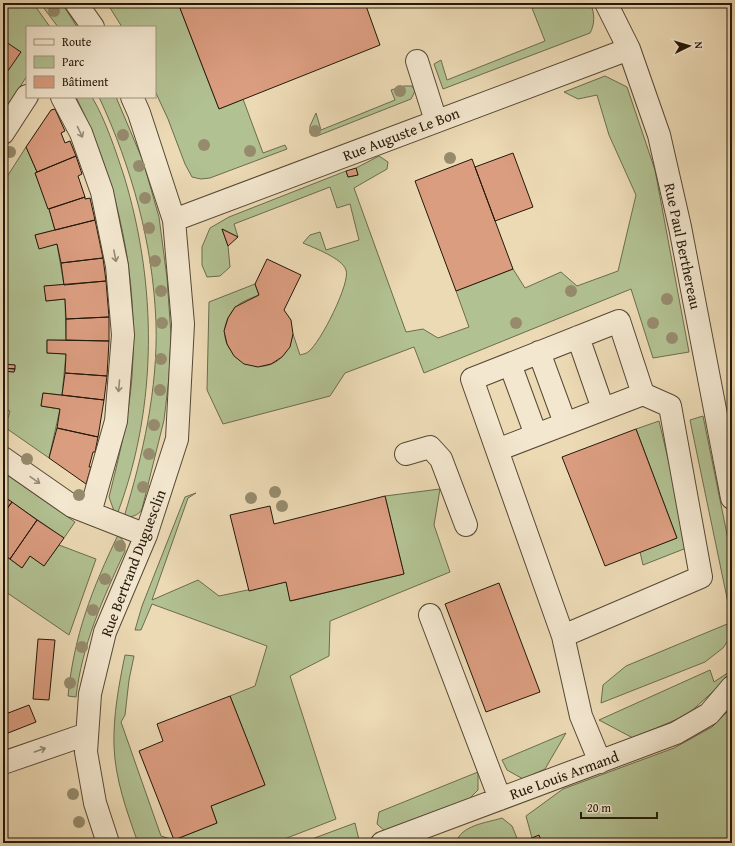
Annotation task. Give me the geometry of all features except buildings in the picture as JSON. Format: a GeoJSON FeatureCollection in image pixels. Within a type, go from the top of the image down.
{"type":"FeatureCollection","features":[{"type":"Feature","properties":{"kind":"street"},"geometry":{"type":"LineString","coordinates":[[76,3],[92,26]]}},
{"type":"Feature","properties":{"kind":"street","name":"Rue Paul Berthereau"},"geometry":{"type":"LineString","coordinates":[[606,3],[628,49],[659,135],[680,227],[732,498]]}},
{"type":"Feature","properties":{"kind":"street","name":"Rue Auguste Le Bon"},"geometry":{"type":"LineString","coordinates":[[174,220],[628,49]]}},
{"type":"Feature","properties":{"kind":"street"},"geometry":{"type":"LineString","coordinates":[[417,61],[436,121]]}},
{"type":"Feature","properties":{"kind":"street"},"geometry":{"type":"LineString","coordinates":[[3,133],[26,98]]}},
{"type":"Feature","properties":{"kind":"street"},"geometry":{"type":"LineString","coordinates":[[63,98],[81,133],[102,192],[117,266],[123,335],[116,421],[90,513]]}},
{"type":"Feature","properties":{"kind":"street","name":"Rue Bertrand Duguesclin"},"geometry":{"type":"LineString","coordinates":[[108,843],[95,803],[86,752],[90,694],[105,632],[146,535],[177,439],[183,324],[174,220],[139,113],[132,98]]}},
{"type":"Feature","properties":{"kind":"street"},"geometry":{"type":"LineString","coordinates":[[600,762],[581,716],[563,636],[472,379],[619,321],[643,394]]}},
{"type":"Feature","properties":{"kind":"street"},"geometry":{"type":"LineString","coordinates":[[578,337],[603,409]]}},
{"type":"Feature","properties":{"kind":"street"},"geometry":{"type":"LineString","coordinates":[[539,352],[565,423]]}},
{"type":"Feature","properties":{"kind":"street"},"geometry":{"type":"LineString","coordinates":[[510,364],[536,435]]}},
{"type":"Feature","properties":{"kind":"street"},"geometry":{"type":"LineString","coordinates":[[497,450],[643,394],[670,406],[701,578],[563,636]]}},
{"type":"Feature","properties":{"kind":"street"},"geometry":{"type":"LineString","coordinates":[[406,454],[430,447],[441,459],[466,525]]}},
{"type":"Feature","properties":{"kind":"street"},"geometry":{"type":"LineString","coordinates":[[3,458],[72,506],[146,535]]}},
{"type":"Feature","properties":{"kind":"street"},"geometry":{"type":"LineString","coordinates":[[430,615],[500,799]]}},
{"type":"Feature","properties":{"kind":"street","name":"Rue Louis Armand"},"geometry":{"type":"LineString","coordinates":[[382,843],[676,733],[709,714],[732,687]]}},
{"type":"Feature","properties":{"kind":"street"},"geometry":{"type":"LineString","coordinates":[[3,763],[87,734]]}},
{"type":"Feature","properties":{"kind":"green space"},"geometry":{"type":"Polygon","coordinates":[[[3,3],[33,3],[49,26],[26,26],[26,78],[3,113],[3,3]]]}},
{"type":"Feature","properties":{"kind":"green space"},"geometry":{"type":"Polygon","coordinates":[[[40,3],[62,3],[76,26],[57,26],[40,3]]]}},
{"type":"Feature","properties":{"kind":"green space"},"geometry":{"type":"Polygon","coordinates":[[[107,3],[178,3],[219,109],[243,99],[263,153],[285,145],[287,149],[210,178],[201,179],[192,177],[185,164],[168,119],[156,93],[156,26],[121,26],[107,3]]]}},
{"type":"Feature","properties":{"kind":"green space"},"geometry":{"type":"Polygon","coordinates":[[[530,3],[590,3],[594,15],[592,30],[590,33],[443,89],[434,64],[441,60],[447,80],[545,41],[530,3]]]}},
{"type":"Feature","properties":{"kind":"green space"},"geometry":{"type":"Polygon","coordinates":[[[605,76],[627,87],[655,170],[689,352],[653,358],[631,289],[424,373],[414,347],[345,373],[330,396],[223,424],[207,390],[209,302],[255,284],[259,295],[246,300],[237,306],[226,324],[226,339],[232,353],[244,362],[258,366],[272,364],[285,354],[293,334],[300,355],[306,353],[320,338],[327,326],[344,287],[346,270],[339,261],[303,243],[310,235],[320,232],[326,250],[359,240],[350,204],[337,208],[330,187],[234,224],[238,237],[222,229],[228,246],[230,267],[220,276],[207,277],[202,265],[202,247],[210,228],[229,217],[346,171],[348,177],[358,175],[356,168],[379,156],[388,162],[387,169],[354,188],[406,332],[423,329],[438,338],[469,327],[456,291],[513,269],[525,288],[561,272],[577,286],[618,271],[636,195],[609,135],[597,95],[578,99],[564,92],[605,76]]]}},
{"type":"Feature","properties":{"kind":"green space"},"geometry":{"type":"Polygon","coordinates":[[[404,86],[412,86],[415,91],[411,99],[317,136],[310,133],[310,126],[316,113],[321,130],[395,100],[391,90],[404,86]]]}},
{"type":"Feature","properties":{"kind":"green space"},"geometry":{"type":"Polygon","coordinates":[[[76,98],[93,98],[106,125],[124,176],[135,217],[143,259],[147,302],[148,344],[146,387],[140,430],[131,471],[118,512],[114,511],[109,497],[120,452],[131,391],[133,340],[132,304],[129,268],[123,233],[104,164],[76,98]]]}},
{"type":"Feature","properties":{"kind":"green space"},"geometry":{"type":"Polygon","coordinates":[[[99,98],[116,98],[143,161],[159,217],[167,278],[171,335],[169,378],[164,420],[142,509],[137,515],[127,517],[124,517],[143,446],[152,397],[155,372],[156,323],[150,264],[139,207],[131,179],[111,124],[99,98]]]}},
{"type":"Feature","properties":{"kind":"green space"},"geometry":{"type":"Polygon","coordinates":[[[26,147],[37,172],[35,173],[49,209],[55,230],[35,235],[39,248],[57,244],[64,285],[45,286],[46,301],[65,299],[66,340],[47,340],[47,353],[66,354],[62,395],[43,393],[41,406],[60,409],[49,458],[3,426],[3,417],[8,418],[10,411],[3,409],[3,371],[14,372],[15,365],[3,364],[3,324],[7,323],[7,316],[3,316],[3,183],[26,147]]]}},
{"type":"Feature","properties":{"kind":"green space"},"geometry":{"type":"Polygon","coordinates":[[[703,416],[732,559],[732,622],[690,420],[703,416]]]}},
{"type":"Feature","properties":{"kind":"green space"},"geometry":{"type":"Polygon","coordinates":[[[659,421],[689,547],[643,565],[640,552],[677,538],[636,429],[659,421]]]}},
{"type":"Feature","properties":{"kind":"green space"},"geometry":{"type":"Polygon","coordinates":[[[3,472],[75,522],[64,538],[3,496],[3,472]]]}},
{"type":"Feature","properties":{"kind":"green space"},"geometry":{"type":"Polygon","coordinates":[[[440,489],[434,525],[450,572],[330,621],[329,656],[290,676],[336,819],[274,843],[138,843],[119,783],[114,746],[115,712],[125,655],[134,656],[129,680],[125,715],[121,722],[161,836],[174,840],[217,823],[211,806],[265,785],[230,696],[255,686],[267,646],[152,604],[141,630],[135,630],[142,606],[185,497],[196,493],[188,498],[152,600],[198,580],[219,596],[286,582],[291,601],[404,574],[385,496],[440,489]]]}},
{"type":"Feature","properties":{"kind":"green space"},"geometry":{"type":"Polygon","coordinates":[[[118,535],[124,542],[125,551],[94,622],[83,659],[76,697],[68,696],[80,632],[92,594],[118,535]]]}},
{"type":"Feature","properties":{"kind":"green space"},"geometry":{"type":"Polygon","coordinates":[[[59,545],[96,559],[69,635],[3,590],[3,554],[22,568],[30,556],[44,566],[59,545]]]}},
{"type":"Feature","properties":{"kind":"green space"},"geometry":{"type":"Polygon","coordinates":[[[732,622],[732,635],[723,648],[705,662],[601,703],[603,685],[626,666],[732,622]]]}},
{"type":"Feature","properties":{"kind":"green space"},"geometry":{"type":"Polygon","coordinates":[[[710,670],[714,682],[732,670],[717,688],[687,715],[633,738],[599,720],[710,670]]]}},
{"type":"Feature","properties":{"kind":"green space"},"geometry":{"type":"Polygon","coordinates":[[[732,707],[732,742],[728,752],[732,757],[732,843],[542,843],[539,836],[532,838],[526,816],[563,789],[674,748],[712,727],[732,707]]]}},
{"type":"Feature","properties":{"kind":"green space"},"geometry":{"type":"Polygon","coordinates":[[[566,733],[545,769],[523,779],[507,770],[502,760],[566,733]]]}},
{"type":"Feature","properties":{"kind":"green space"},"geometry":{"type":"Polygon","coordinates":[[[478,772],[478,790],[469,799],[386,832],[377,824],[379,812],[478,772]]]}},
{"type":"Feature","properties":{"kind":"green space"},"geometry":{"type":"Polygon","coordinates":[[[502,818],[512,826],[519,843],[456,843],[463,832],[469,828],[502,818]]]}},
{"type":"Feature","properties":{"kind":"green space"},"geometry":{"type":"Polygon","coordinates":[[[355,823],[359,840],[353,843],[301,843],[355,823]]]}}]}
